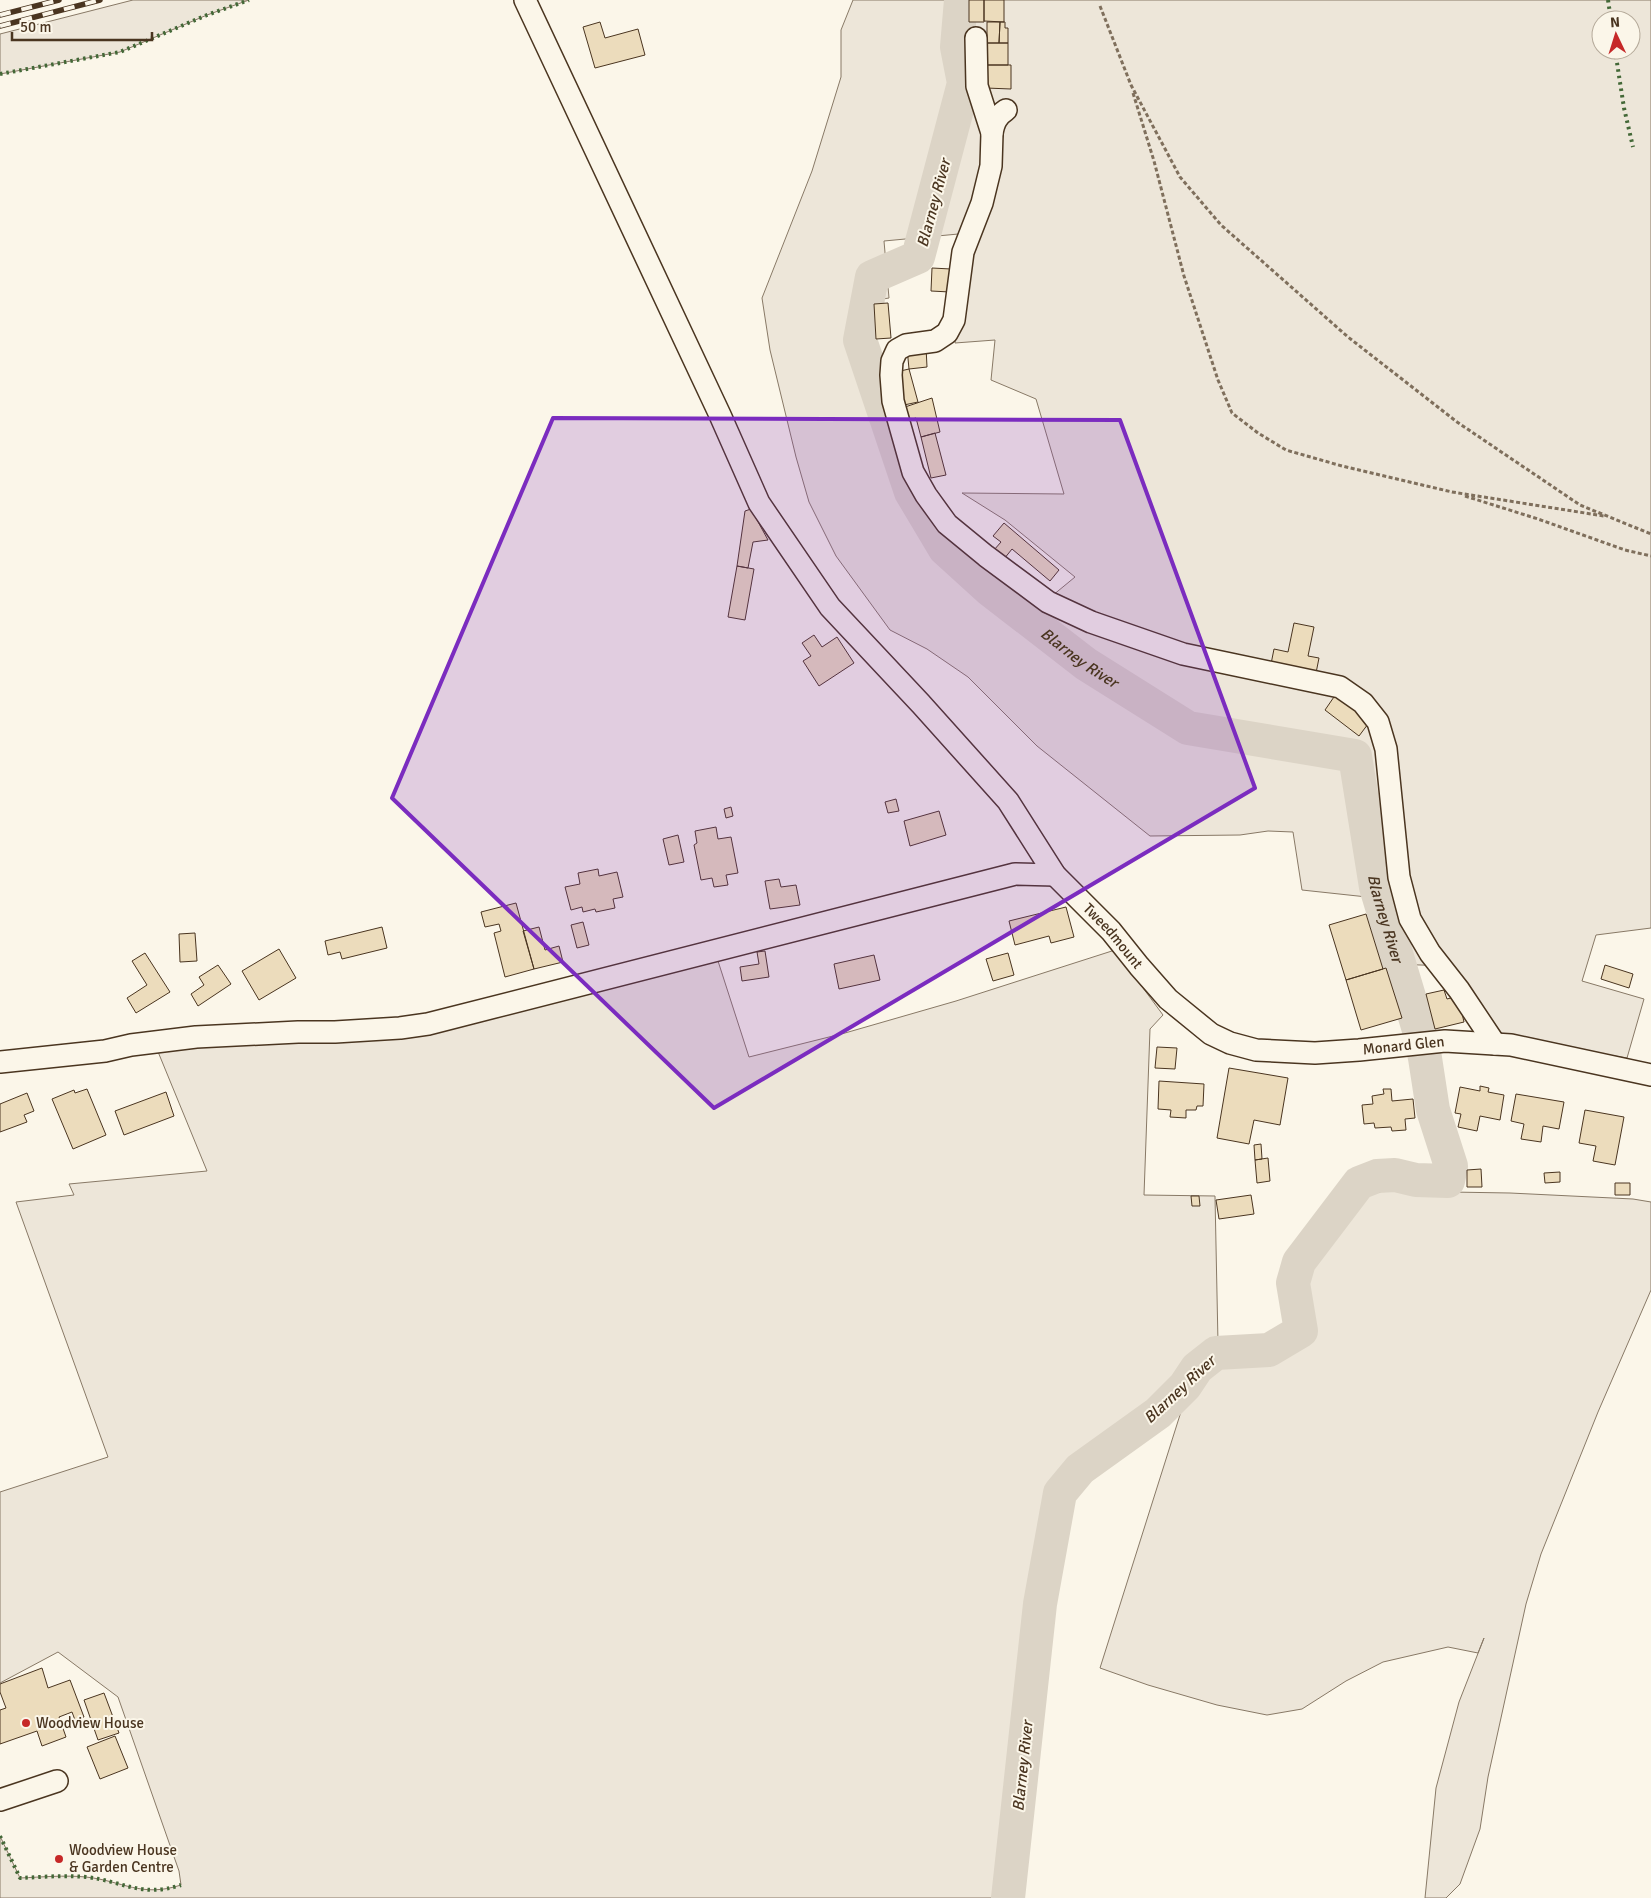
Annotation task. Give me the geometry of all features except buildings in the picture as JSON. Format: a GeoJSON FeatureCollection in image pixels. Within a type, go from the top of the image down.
{"type":"FeatureCollection","features":[{"type":"Feature","properties":{"kind":"street","name":"Tweedmount"},"geometry":{"type":"LineString","coordinates":[[525,0],[716,406],[759,503],[830,608],[1008,801],[1055,876],[1111,931],[1168,999]]}},
{"type":"Feature","properties":{"kind":"street"},"geometry":{"type":"LineString","coordinates":[[976,38],[977,86],[992,132]]}},
{"type":"Feature","properties":{"kind":"street"},"geometry":{"type":"LineString","coordinates":[[1006,110],[994,122],[991,166],[982,203],[963,252],[954,320],[947,333],[935,341],[906,345],[897,350],[892,361],[893,402],[913,472],[926,495],[947,524],[1048,602],[1091,622],[1182,654],[1333,686],[1340,688],[1363,703],[1378,722],[1386,750],[1399,877],[1410,919],[1430,953],[1459,990],[1495,1044]]}},
{"type":"Feature","properties":{"kind":"street"},"geometry":{"type":"LineString","coordinates":[[0,1062],[105,1051],[130,1045],[196,1037],[335,1032],[400,1028],[428,1024],[1015,874],[1055,876]]}},
{"type":"Feature","properties":{"kind":"street","name":"Monard Glen"},"geometry":{"type":"LineString","coordinates":[[1168,999],[1211,1034],[1226,1041],[1256,1050],[1315,1052],[1406,1046],[1445,1041],[1511,1045],[1651,1075]]}},
{"type":"Feature","properties":{"kind":"street"},"geometry":{"type":"LineString","coordinates":[[0,1800],[57,1781]]}},
{"type":"Feature","properties":{"kind":"path"},"geometry":{"type":"LineString","coordinates":[[1100,6],[1131,85],[1154,161],[1184,276],[1218,380],[1232,413],[1258,433],[1286,450],[1342,466],[1452,492],[1538,519],[1625,550],[1651,556]]}},
{"type":"Feature","properties":{"kind":"path"},"geometry":{"type":"LineString","coordinates":[[1131,85],[1180,177],[1221,225],[1348,337],[1457,422],[1580,505],[1651,534]]}},
{"type":"Feature","properties":{"kind":"path"},"geometry":{"type":"LineString","coordinates":[[1452,492],[1609,517]]}},
{"type":"Feature","properties":{"kind":"highlighted area"},"geometry":{"type":"Polygon","coordinates":[[[553,418],[1120,420],[1255,788],[714,1108],[392,798],[553,418]]]}},
{"type":"Feature","properties":{"kind":"shaded area"},"geometry":{"type":"Polygon","coordinates":[[[133,0],[249,0],[207,15],[120,52],[0,74],[0,34],[133,0]]]}},
{"type":"Feature","properties":{"kind":"shaded area"},"geometry":{"type":"Polygon","coordinates":[[[853,0],[1651,0],[1651,928],[1596,935],[1582,981],[1644,999],[1627,1058],[1499,1037],[1452,966],[1389,964],[1367,897],[1302,890],[1293,832],[1268,831],[1240,835],[1150,836],[1037,746],[968,677],[927,649],[890,630],[836,556],[809,502],[770,350],[762,298],[812,171],[841,77],[841,30],[853,0]],[[969,233],[884,241],[889,298],[871,301],[875,339],[886,401],[914,489],[1041,605],[1075,577],[1005,520],[962,493],[1064,494],[1036,399],[991,380],[995,340],[955,343],[969,233]]]}},
{"type":"Feature","properties":{"kind":"shaded area"},"geometry":{"type":"Polygon","coordinates":[[[1115,950],[1163,1015],[1150,1029],[1144,1195],[1215,1196],[1218,1343],[1185,1386],[1158,1413],[1080,1469],[1060,1493],[1036,1639],[1008,1898],[0,1898],[0,1836],[20,1878],[86,1877],[154,1890],[181,1885],[179,1871],[118,1697],[58,1652],[0,1683],[0,1492],[108,1457],[16,1202],[74,1195],[69,1184],[207,1171],[154,1042],[335,1032],[605,978],[718,961],[749,1057],[845,1033],[956,1001],[1115,950]]]}},
{"type":"Feature","properties":{"kind":"shaded area"},"geometry":{"type":"Polygon","coordinates":[[[1400,1188],[1450,1192],[1633,1199],[1651,1202],[1651,1290],[1598,1412],[1541,1554],[1526,1604],[1488,1777],[1480,1829],[1460,1884],[1446,1898],[1425,1898],[1436,1788],[1459,1702],[1484,1638],[1478,1653],[1448,1647],[1383,1662],[1346,1681],[1302,1709],[1267,1715],[1217,1705],[1148,1685],[1100,1668],[1185,1399],[1197,1371],[1266,1360],[1303,1344],[1310,1331],[1303,1298],[1305,1283],[1325,1240],[1334,1226],[1354,1204],[1372,1194],[1400,1188]]]}},
{"type":"Feature","properties":{"kind":"waterway","name":"Blarney River"},"geometry":{"type":"LineString","coordinates":[[961,0],[957,47],[964,83],[918,257],[872,277],[860,340],[911,492],[945,549],[989,589],[1086,664],[1188,728],[1355,756],[1376,887],[1419,1030],[1433,1110],[1451,1166],[1448,1181],[1416,1180],[1395,1175],[1377,1176],[1359,1183],[1299,1262],[1293,1283],[1301,1331],[1269,1350],[1216,1353],[1197,1368],[1185,1386],[1158,1413],[1080,1469],[1060,1493],[1040,1604],[1008,1898]]}},
{"type":"Feature","properties":{"kind":"railway"},"geometry":{"type":"LineString","coordinates":[[0,15],[59,0]]}},
{"type":"Feature","properties":{"kind":"railway"},"geometry":{"type":"LineString","coordinates":[[0,26],[100,0]]}},
{"type":"Feature","properties":{"kind":"hedge"},"geometry":{"type":"LineString","coordinates":[[0,74],[120,52],[207,15],[249,0]]}},
{"type":"Feature","properties":{"kind":"hedge"},"geometry":{"type":"LineString","coordinates":[[1608,0],[1610,10]]}},
{"type":"Feature","properties":{"kind":"hedge"},"geometry":{"type":"LineString","coordinates":[[1617,60],[1624,108],[1633,147]]}},
{"type":"Feature","properties":{"kind":"hedge"},"geometry":{"type":"LineString","coordinates":[[0,1836],[20,1878],[86,1877],[154,1890],[181,1885]]}},
{"type":"Feature","properties":{"kind":"place","name":"Woodview House"},"geometry":{"type":"Point","coordinates":[26,1723]}},
{"type":"Feature","properties":{"kind":"place","name":"Woodview House & Garden Centre"},"geometry":{"type":"Point","coordinates":[59,1859]}}]}
